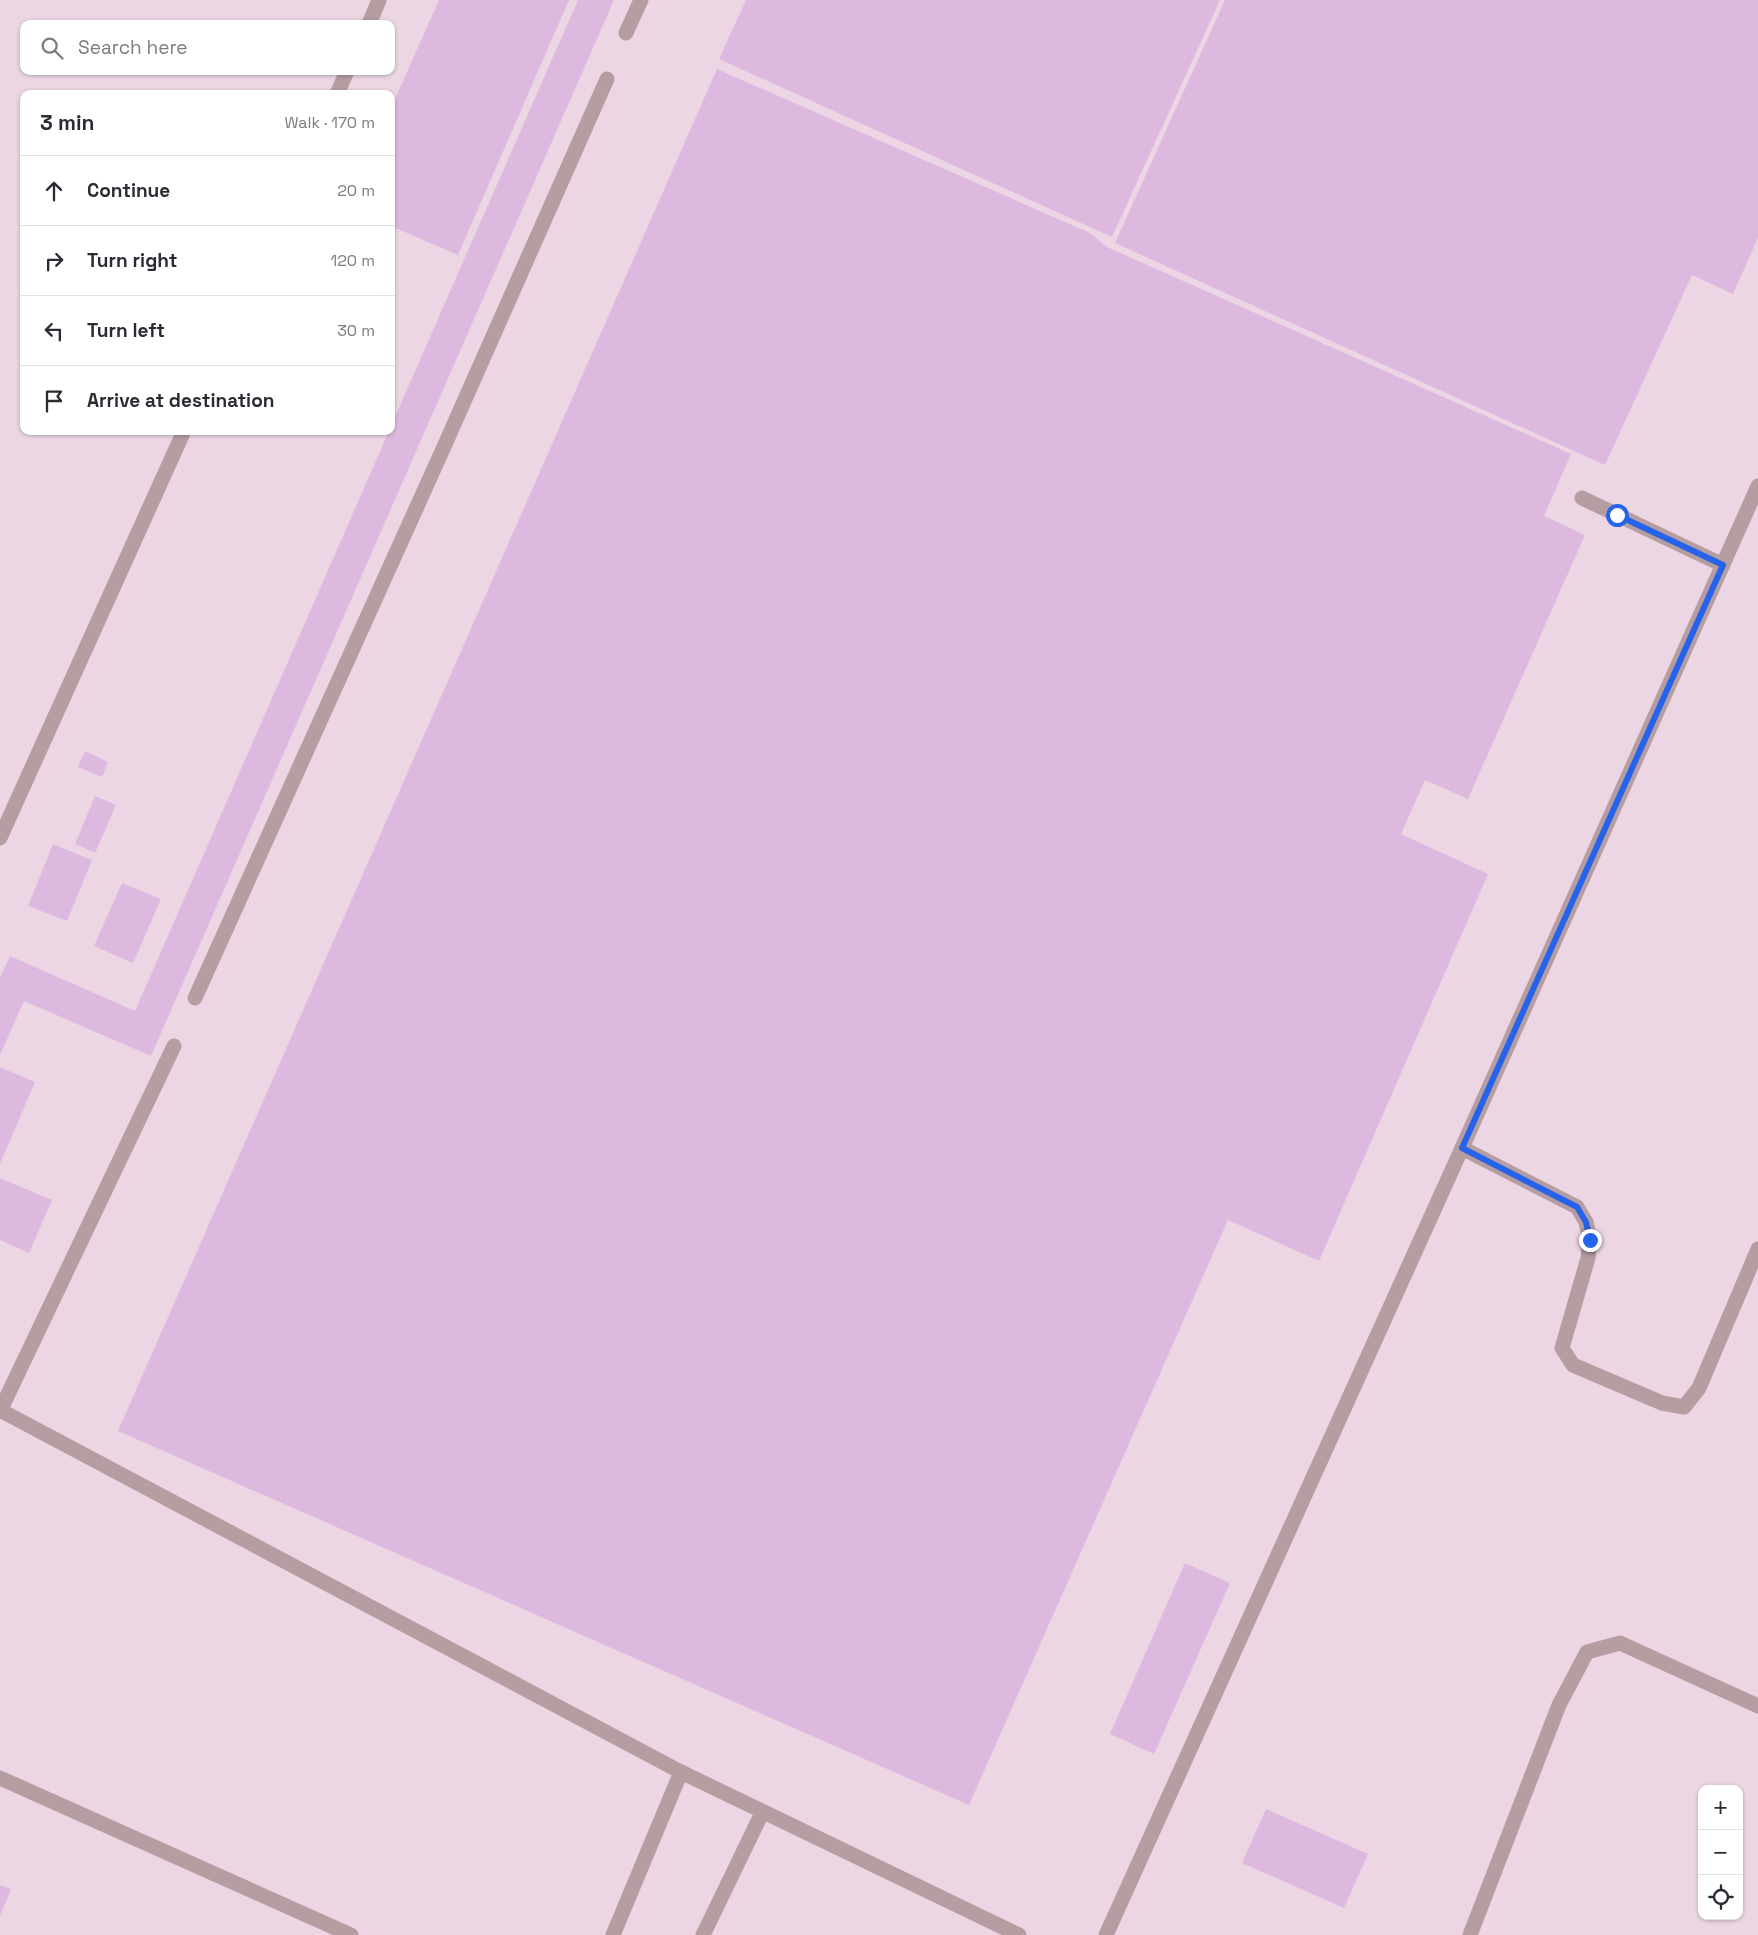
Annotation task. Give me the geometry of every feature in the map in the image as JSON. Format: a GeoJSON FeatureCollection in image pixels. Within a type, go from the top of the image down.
{"type":"FeatureCollection","features":[{"type":"Feature","properties":{"kind":"lane"},"geometry":{"type":"LineString","coordinates":[[371,20],[379,0]]}},
{"type":"Feature","properties":{"kind":"lane"},"geometry":{"type":"LineString","coordinates":[[626,33],[641,0]]}},
{"type":"Feature","properties":{"kind":"lane"},"geometry":{"type":"LineString","coordinates":[[339,90],[345,75]]}},
{"type":"Feature","properties":{"kind":"lane"},"geometry":{"type":"LineString","coordinates":[[195,998],[443,449],[607,79]]}},
{"type":"Feature","properties":{"kind":"lane"},"geometry":{"type":"LineString","coordinates":[[0,838],[182,435]]}},
{"type":"Feature","properties":{"kind":"lane"},"geometry":{"type":"LineString","coordinates":[[1106,1935],[1462,1148],[1758,486]]}},
{"type":"Feature","properties":{"kind":"lane"},"geometry":{"type":"LineString","coordinates":[[1582,498],[1723,565]]}},
{"type":"Feature","properties":{"kind":"lane"},"geometry":{"type":"LineString","coordinates":[[174,1046],[0,1410],[681,1772],[762,1813],[1018,1935]]}},
{"type":"Feature","properties":{"kind":"lane"},"geometry":{"type":"LineString","coordinates":[[1462,1148],[1577,1207],[1586,1222],[1590,1240],[1588,1258],[1562,1348],[1573,1365],[1662,1403],[1684,1407],[1698,1388],[1758,1249]]}},
{"type":"Feature","properties":{"kind":"lane"},"geometry":{"type":"LineString","coordinates":[[1470,1935],[1559,1706],[1587,1652],[1620,1643],[1758,1706]]}},
{"type":"Feature","properties":{"kind":"lane"},"geometry":{"type":"LineString","coordinates":[[613,1935],[681,1772]]}},
{"type":"Feature","properties":{"kind":"lane"},"geometry":{"type":"LineString","coordinates":[[0,1778],[351,1935]]}},
{"type":"Feature","properties":{"kind":"lane"},"geometry":{"type":"LineString","coordinates":[[703,1935],[762,1813]]}},
{"type":"Feature","properties":{"kind":"shaded area"},"geometry":{"type":"Polygon","coordinates":[[[0,0],[1758,0],[1758,1935],[0,1935],[0,0]]]}},
{"type":"Feature","properties":{"kind":"building"},"geometry":{"type":"Polygon","coordinates":[[[439,0],[569,0],[458,255],[395,228],[395,99],[439,0]]]}},
{"type":"Feature","properties":{"kind":"building"},"geometry":{"type":"Polygon","coordinates":[[[578,0],[614,0],[151,1056],[24,1001],[0,1055],[0,978],[10,956],[135,1011],[387,435],[395,435],[395,417],[578,0]]]}},
{"type":"Feature","properties":{"kind":"building"},"geometry":{"type":"Polygon","coordinates":[[[746,0],[1220,0],[1112,237],[719,59],[746,0]]]}},
{"type":"Feature","properties":{"kind":"building"},"geometry":{"type":"Polygon","coordinates":[[[1225,0],[1758,0],[1758,238],[1733,294],[1692,275],[1605,465],[1115,243],[1225,0]]]}},
{"type":"Feature","properties":{"kind":"building"},"geometry":{"type":"Polygon","coordinates":[[[717,69],[1090,233],[1107,247],[1571,454],[1544,516],[1585,535],[1468,799],[1425,780],[1401,834],[1488,874],[1319,1261],[1228,1220],[969,1805],[118,1431],[717,69]]]}},
{"type":"Feature","properties":{"kind":"building"},"geometry":{"type":"Polygon","coordinates":[[[85,751],[108,762],[102,777],[78,767],[85,751]]]}},
{"type":"Feature","properties":{"kind":"building"},"geometry":{"type":"Polygon","coordinates":[[[95,796],[116,805],[95,853],[75,844],[95,796]]]}},
{"type":"Feature","properties":{"kind":"building"},"geometry":{"type":"Polygon","coordinates":[[[53,844],[92,860],[67,921],[28,906],[53,844]]]}},
{"type":"Feature","properties":{"kind":"building"},"geometry":{"type":"Polygon","coordinates":[[[122,883],[161,899],[133,963],[94,946],[122,883]]]}},
{"type":"Feature","properties":{"kind":"building"},"geometry":{"type":"Polygon","coordinates":[[[0,1067],[35,1082],[0,1164],[0,1067]]]}},
{"type":"Feature","properties":{"kind":"building"},"geometry":{"type":"Polygon","coordinates":[[[0,1178],[52,1200],[29,1253],[0,1240],[0,1178]]]}},
{"type":"Feature","properties":{"kind":"building"},"geometry":{"type":"Polygon","coordinates":[[[1185,1563],[1230,1583],[1154,1754],[1110,1734],[1185,1563]]]}},
{"type":"Feature","properties":{"kind":"building"},"geometry":{"type":"Polygon","coordinates":[[[1266,1809],[1368,1854],[1344,1908],[1242,1863],[1266,1809]]]}},
{"type":"Feature","properties":{"kind":"building"},"geometry":{"type":"Polygon","coordinates":[[[0,1885],[11,1889],[0,1916],[0,1885]]]}},
{"type":"Feature","properties":{"kind":"route"},"geometry":{"type":"LineString","coordinates":[[1590,1240],[1586,1222],[1577,1207],[1462,1148],[1723,565],[1617,515]]}}]}
